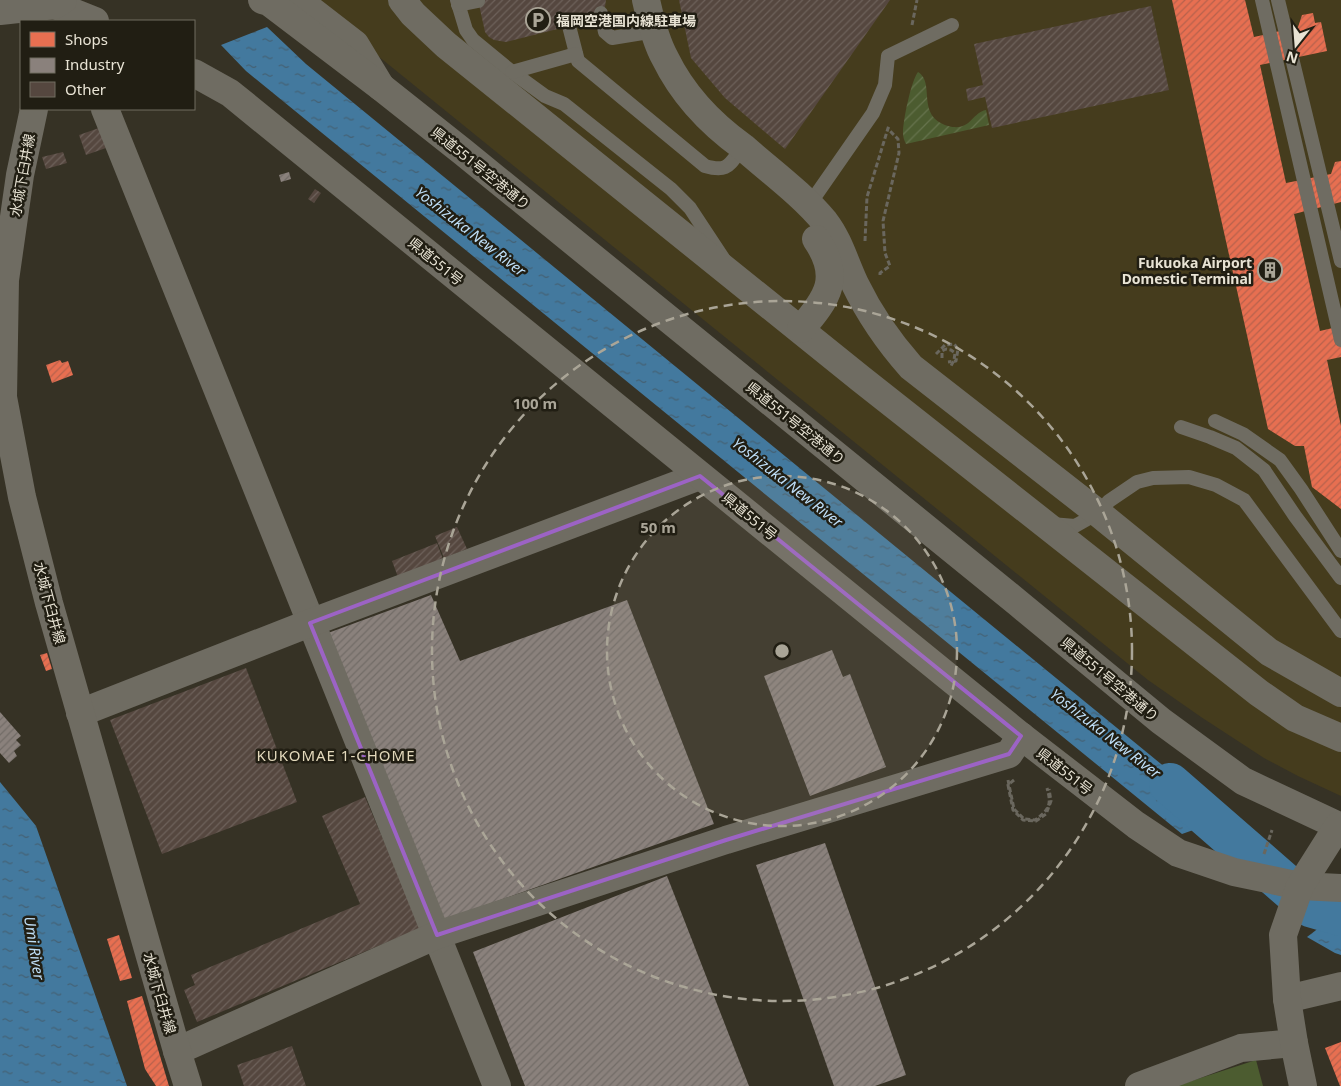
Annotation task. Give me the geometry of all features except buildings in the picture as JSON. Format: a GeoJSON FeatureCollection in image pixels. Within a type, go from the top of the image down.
{"type":"FeatureCollection","features":[{"type":"Feature","properties":{"kind":"street"},"geometry":{"type":"LineString","coordinates":[[298,0],[355,44],[382,87]]}},
{"type":"Feature","properties":{"kind":"street"},"geometry":{"type":"LineString","coordinates":[[402,0],[413,14],[446,45],[1043,523],[1259,693],[1294,718],[1341,738]]}},
{"type":"Feature","properties":{"kind":"street"},"geometry":{"type":"LineString","coordinates":[[646,0],[664,58],[692,101],[809,205],[825,223],[838,243],[868,309],[888,340],[911,366],[1098,513],[1269,652],[1341,693]]}},
{"type":"Feature","properties":{"kind":"street","name":"県道551号空港通り"},"geometry":{"type":"LineString","coordinates":[[266,1],[382,87],[1161,721],[1243,781],[1339,826]]}},
{"type":"Feature","properties":{"kind":"street"},"geometry":{"type":"LineString","coordinates":[[0,11],[58,8],[92,20]]}},
{"type":"Feature","properties":{"kind":"street","name":"県道551号"},"geometry":{"type":"LineString","coordinates":[[195,73],[237,99],[1021,736],[1136,825],[1178,853],[1234,872],[1300,886],[1341,888]]}},
{"type":"Feature","properties":{"kind":"street","name":"水城下臼井線"},"geometry":{"type":"LineString","coordinates":[[34,110],[20,175],[7,223],[3,397],[22,498],[49,603],[188,1086]]}},
{"type":"Feature","properties":{"kind":"street"},"geometry":{"type":"LineString","coordinates":[[105,110],[497,1086]]}},
{"type":"Feature","properties":{"kind":"street"},"geometry":{"type":"LineString","coordinates":[[770,172],[784,196],[824,251],[829,272],[830,284],[819,308],[801,330]]}},
{"type":"Feature","properties":{"kind":"street"},"geometry":{"type":"LineString","coordinates":[[80,713],[310,623],[700,476]]}},
{"type":"Feature","properties":{"kind":"street"},"geometry":{"type":"LineString","coordinates":[[177,1051],[437,935],[726,840],[1009,754],[1021,736]]}},
{"type":"Feature","properties":{"kind":"street"},"geometry":{"type":"LineString","coordinates":[[1303,1086],[1287,999],[1283,935],[1300,886],[1339,826]]}},
{"type":"Feature","properties":{"kind":"street"},"geometry":{"type":"LineString","coordinates":[[1287,999],[1341,986]]}},
{"type":"Feature","properties":{"kind":"street"},"geometry":{"type":"LineString","coordinates":[[1138,1086],[1242,1048],[1294,1043]]}},
{"type":"Feature","properties":{"kind":"lane"},"geometry":{"type":"LineString","coordinates":[[1262,0],[1341,340]]}},
{"type":"Feature","properties":{"kind":"lane"},"geometry":{"type":"LineString","coordinates":[[1278,0],[1341,261]]}},
{"type":"Feature","properties":{"kind":"lane"},"geometry":{"type":"LineString","coordinates":[[478,1],[458,3],[466,30],[473,40],[545,96],[564,104],[671,189],[690,208],[736,277]]}},
{"type":"Feature","properties":{"kind":"lane"},"geometry":{"type":"LineString","coordinates":[[601,14],[605,32],[612,38],[655,31]]}},
{"type":"Feature","properties":{"kind":"lane"},"geometry":{"type":"LineString","coordinates":[[809,205],[873,113],[885,84],[888,56],[952,25]]}},
{"type":"Feature","properties":{"kind":"lane"},"geometry":{"type":"LineString","coordinates":[[569,26],[578,61],[705,166],[717,170],[725,168],[743,146]]}},
{"type":"Feature","properties":{"kind":"lane"},"geometry":{"type":"LineString","coordinates":[[512,72],[576,54]]}},
{"type":"Feature","properties":{"kind":"lane"},"geometry":{"type":"LineString","coordinates":[[1215,421],[1243,434],[1280,460],[1341,551]]}},
{"type":"Feature","properties":{"kind":"lane"},"geometry":{"type":"LineString","coordinates":[[1181,427],[1236,448],[1264,470],[1341,578]]}},
{"type":"Feature","properties":{"kind":"lane"},"geometry":{"type":"LineString","coordinates":[[1043,523],[1075,526],[1098,513],[1109,502],[1137,482],[1153,478],[1189,477],[1216,486],[1244,500],[1341,631]]}},
{"type":"Feature","properties":{"kind":"path"},"geometry":{"type":"LineString","coordinates":[[865,250],[867,197],[888,129],[898,139],[899,154],[883,221],[885,253],[890,266],[880,273],[883,282]]}},
{"type":"Feature","properties":{"kind":"path"},"geometry":{"type":"LineString","coordinates":[[932,358],[945,345],[954,344],[958,349],[956,361],[950,362],[944,362],[941,357],[942,351],[946,349],[955,353],[954,360],[946,373]]}},
{"type":"Feature","properties":{"kind":"path"},"geometry":{"type":"LineString","coordinates":[[1008,774],[1014,809],[1024,819],[1035,820],[1046,813],[1050,801],[1047,789],[1040,782]]}},
{"type":"Feature","properties":{"kind":"path"},"geometry":{"type":"LineString","coordinates":[[1011,782],[1018,777]]}},
{"type":"Feature","properties":{"kind":"path"},"geometry":{"type":"LineString","coordinates":[[1263,860],[1272,830]]}},
{"type":"Feature","properties":{"kind":"highlighted area"},"geometry":{"type":"Polygon","coordinates":[[[700,476],[1021,736],[1009,754],[726,840],[437,935],[310,623],[700,476]]]}},
{"type":"Feature","properties":{"kind":"shaded area"},"geometry":{"type":"Polygon","coordinates":[[[309,0],[1341,0],[1341,796],[1264,758],[1148,680],[309,0]]]}},
{"type":"Feature","properties":{"kind":"green space"},"geometry":{"type":"Polygon","coordinates":[[[918,72],[926,84],[932,115],[938,121],[948,126],[962,126],[986,110],[989,125],[906,144],[903,134],[904,120],[910,92],[918,72]]]}},
{"type":"Feature","properties":{"kind":"green space"},"geometry":{"type":"Polygon","coordinates":[[[1256,1060],[1263,1086],[1176,1086],[1256,1060]]]}},
{"type":"Feature","properties":{"kind":"water"},"geometry":{"type":"Polygon","coordinates":[[[267,27],[306,64],[1227,818],[1182,834],[246,71],[221,45],[267,27]]]}},
{"type":"Feature","properties":{"kind":"water","name":"Umi River"},"geometry":{"type":"Polygon","coordinates":[[[0,782],[36,826],[127,1086],[0,1086],[0,782]]]}},
{"type":"Feature","properties":{"kind":"water"},"geometry":{"type":"Polygon","coordinates":[[[1341,911],[1341,955],[1307,937],[1341,911]]]}},
{"type":"Feature","properties":{"kind":"waterway","name":"Yoshizuka New River"},"geometry":{"type":"LineString","coordinates":[[1170,784],[1310,906],[1341,915]]}},
{"type":"Feature","properties":{"kind":"place","name":"福岡空港国内線駐車場"},"geometry":{"type":"Point","coordinates":[538,20]}},
{"type":"Feature","properties":{"kind":"place","name":"Fukuoka Airport Domestic Terminal"},"geometry":{"type":"Point","coordinates":[1270,270]}},
{"type":"Feature","properties":{"kind":"district","name":"KUKOMAE 1-CHOME"},"geometry":{"type":"Point","coordinates":[336,755]}}]}
